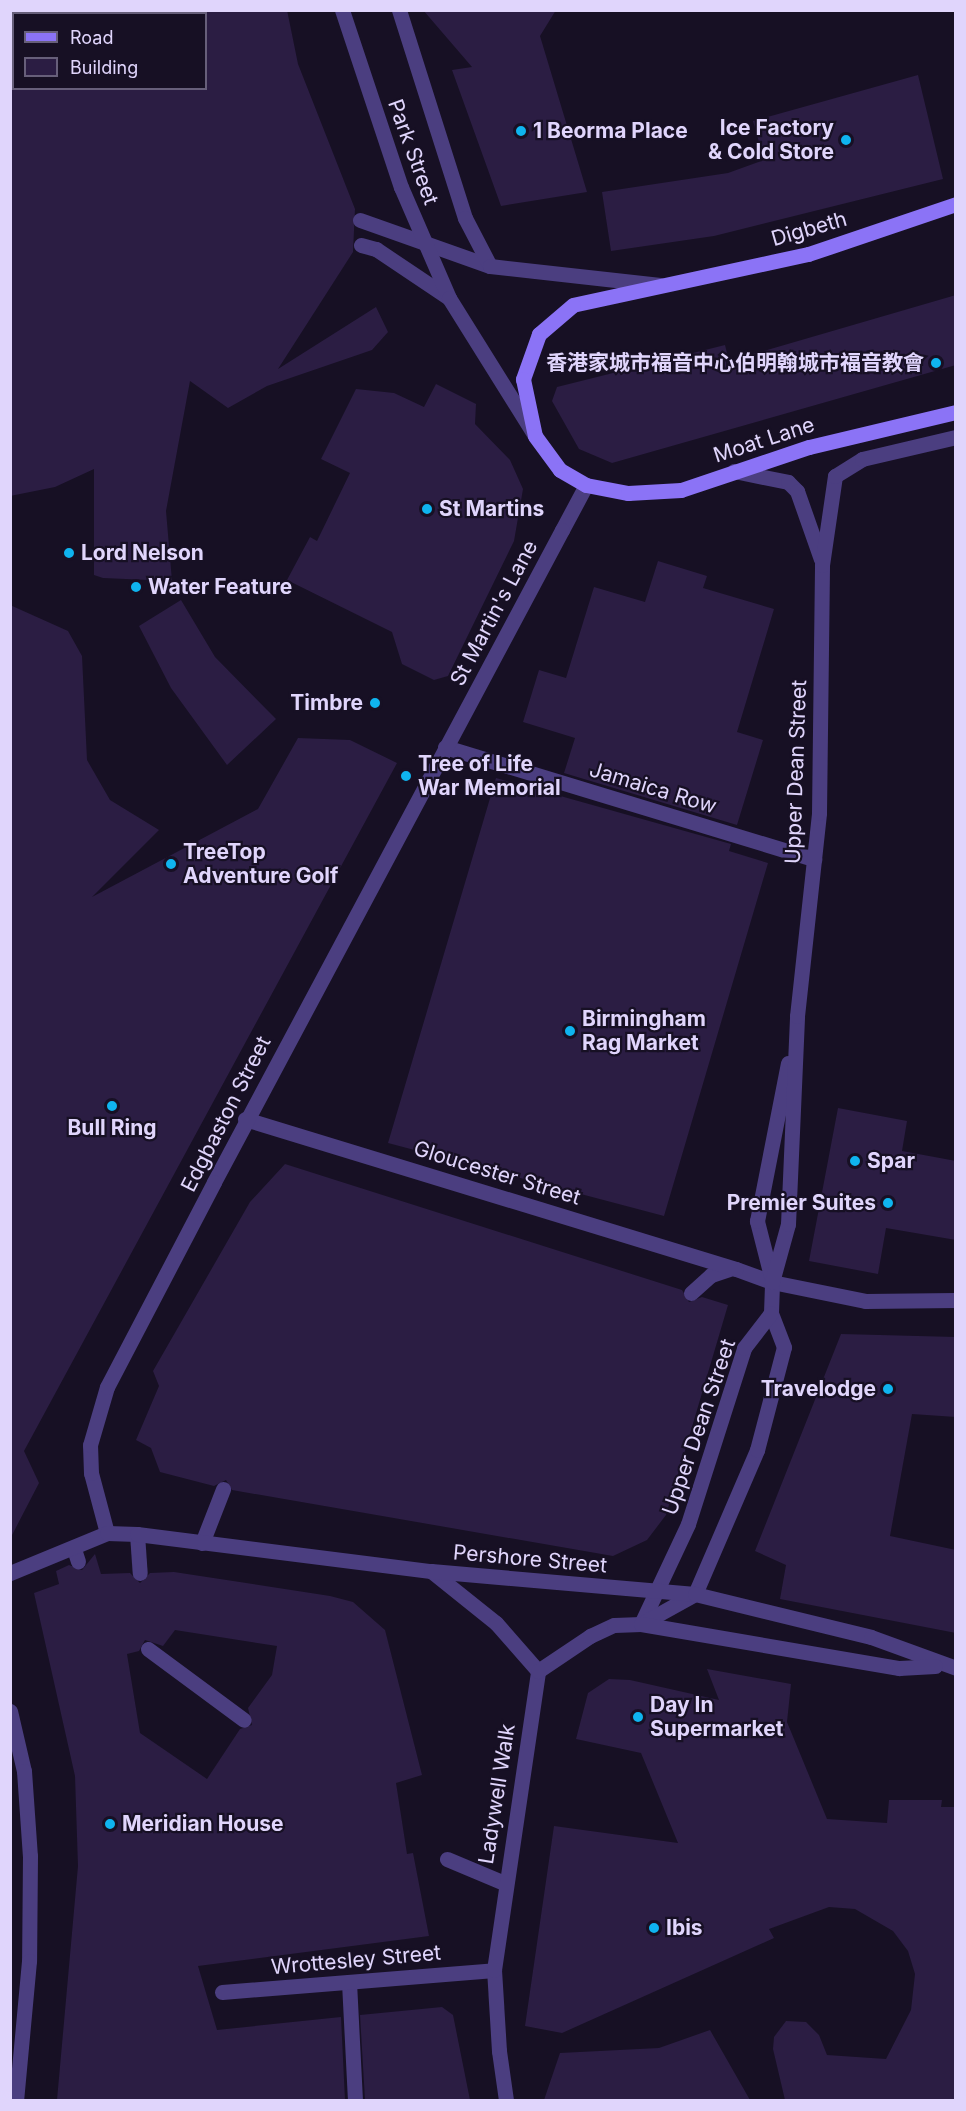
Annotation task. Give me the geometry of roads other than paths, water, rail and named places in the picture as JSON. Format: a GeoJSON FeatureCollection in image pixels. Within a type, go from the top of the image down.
{"type":"FeatureCollection","features":[{"type":"Feature","properties":{"kind":"main road","name":"Digbeth"},"geometry":{"type":"LineString","coordinates":[[671,286],[808,254],[956,204]]}},
{"type":"Feature","properties":{"kind":"main road"},"geometry":{"type":"LineString","coordinates":[[586,485],[560,470],[535,436],[523,379],[547,323],[573,305],[671,286]]}},
{"type":"Feature","properties":{"kind":"main road","name":"Moat Lane"},"geometry":{"type":"LineString","coordinates":[[586,485],[628,493],[681,490],[734,471],[855,434],[956,412]]}},
{"type":"Feature","properties":{"kind":"street","name":"Park Street"},"geometry":{"type":"LineString","coordinates":[[342,10],[401,187],[423,241]]}},
{"type":"Feature","properties":{"kind":"street","name":"Park Street"},"geometry":{"type":"LineString","coordinates":[[399,10],[465,218],[490,266]]}},
{"type":"Feature","properties":{"kind":"street"},"geometry":{"type":"LineString","coordinates":[[360,220],[490,266],[671,286]]}},
{"type":"Feature","properties":{"kind":"street"},"geometry":{"type":"LineString","coordinates":[[423,241],[449,298],[535,436]]}},
{"type":"Feature","properties":{"kind":"street"},"geometry":{"type":"LineString","coordinates":[[361,245],[376,249],[449,298]]}},
{"type":"Feature","properties":{"kind":"street"},"geometry":{"type":"LineString","coordinates":[[822,565],[835,476],[862,459],[956,437]]}},
{"type":"Feature","properties":{"kind":"street"},"geometry":{"type":"LineString","coordinates":[[734,471],[788,482],[796,491],[822,565]]}},
{"type":"Feature","properties":{"kind":"street","name":"St Martin's Lane"},"geometry":{"type":"LineString","coordinates":[[455,729],[586,485]]}},
{"type":"Feature","properties":{"kind":"street","name":"Upper Dean Street"},"geometry":{"type":"LineString","coordinates":[[695,1594],[760,1438],[784,1347],[771,1313],[772,1282],[788,1224],[797,1016],[814,859],[822,565]]}},
{"type":"Feature","properties":{"kind":"street","name":"Edgbaston Street"},"geometry":{"type":"LineString","coordinates":[[107,1533],[91,1473],[90,1445],[106,1387],[245,1119],[455,729]]}},
{"type":"Feature","properties":{"kind":"street","name":"Jamaica Row"},"geometry":{"type":"LineString","coordinates":[[445,747],[814,859]]}},
{"type":"Feature","properties":{"kind":"street","name":"Upper Dean Street"},"geometry":{"type":"LineString","coordinates":[[772,1282],[757,1221],[797,1016]]}},
{"type":"Feature","properties":{"kind":"street","name":"Gloucester Street"},"geometry":{"type":"LineString","coordinates":[[245,1119],[734,1268],[772,1282],[865,1301],[956,1300]]}},
{"type":"Feature","properties":{"kind":"street"},"geometry":{"type":"LineString","coordinates":[[691,1293],[711,1275],[734,1268]]}},
{"type":"Feature","properties":{"kind":"street","name":"Upper Dean Street"},"geometry":{"type":"LineString","coordinates":[[641,1624],[688,1524],[744,1348],[771,1313]]}},
{"type":"Feature","properties":{"kind":"street"},"geometry":{"type":"LineString","coordinates":[[202,1543],[223,1489]]}},
{"type":"Feature","properties":{"kind":"street"},"geometry":{"type":"LineString","coordinates":[[10,1573],[76,1555],[107,1533]]}},
{"type":"Feature","properties":{"kind":"street","name":"Pershore Street"},"geometry":{"type":"LineString","coordinates":[[107,1533],[137,1534],[431,1571],[695,1594],[871,1637],[948,1667]]}},
{"type":"Feature","properties":{"kind":"street"},"geometry":{"type":"LineString","coordinates":[[137,1534],[140,1573]]}},
{"type":"Feature","properties":{"kind":"street"},"geometry":{"type":"LineString","coordinates":[[431,1571],[496,1623],[538,1671],[590,1636],[614,1625],[641,1624],[695,1594]]}},
{"type":"Feature","properties":{"kind":"street","name":"Pershore Street"},"geometry":{"type":"LineString","coordinates":[[641,1624],[899,1668],[948,1667]]}},
{"type":"Feature","properties":{"kind":"street"},"geometry":{"type":"LineString","coordinates":[[148,1649],[244,1720]]}},
{"type":"Feature","properties":{"kind":"street","name":"Ladywell Walk"},"geometry":{"type":"LineString","coordinates":[[506,2100],[494,1970],[504,1882],[538,1671]]}},
{"type":"Feature","properties":{"kind":"street"},"geometry":{"type":"LineString","coordinates":[[10,1711],[24,1771],[30,1856],[28,1961],[16,2100]]}},
{"type":"Feature","properties":{"kind":"street"},"geometry":{"type":"LineString","coordinates":[[447,1859],[504,1882]]}},
{"type":"Feature","properties":{"kind":"street","name":"Wrottesley Street"},"geometry":{"type":"LineString","coordinates":[[222,1992],[494,1970]]}},
{"type":"Feature","properties":{"kind":"street"},"geometry":{"type":"LineString","coordinates":[[349,1982],[355,2100]]}},
{"type":"Feature","properties":{"kind":"place","name":"1 Beorma Place"},"geometry":{"type":"Point","coordinates":[521,131]}},
{"type":"Feature","properties":{"kind":"place","name":"Ice Factory & Cold Store"},"geometry":{"type":"Point","coordinates":[846,140]}},
{"type":"Feature","properties":{"kind":"place","name":"香港家城市福音中心伯明翰城市福音教會"},"geometry":{"type":"Point","coordinates":[936,363]}},
{"type":"Feature","properties":{"kind":"place","name":"St Martins"},"geometry":{"type":"Point","coordinates":[427,509]}},
{"type":"Feature","properties":{"kind":"place","name":"Lord Nelson"},"geometry":{"type":"Point","coordinates":[69,553]}},
{"type":"Feature","properties":{"kind":"place","name":"Water Feature"},"geometry":{"type":"Point","coordinates":[136,587]}},
{"type":"Feature","properties":{"kind":"place","name":"Timbre"},"geometry":{"type":"Point","coordinates":[375,703]}},
{"type":"Feature","properties":{"kind":"place","name":"Tree of Life War Memorial"},"geometry":{"type":"Point","coordinates":[406,776]}},
{"type":"Feature","properties":{"kind":"place","name":"TreeTop Adventure Golf"},"geometry":{"type":"Point","coordinates":[171,864]}},
{"type":"Feature","properties":{"kind":"place","name":"Birmingham Rag Market"},"geometry":{"type":"Point","coordinates":[570,1031]}},
{"type":"Feature","properties":{"kind":"place","name":"Bull Ring"},"geometry":{"type":"Point","coordinates":[112,1106]}},
{"type":"Feature","properties":{"kind":"place","name":"Spar"},"geometry":{"type":"Point","coordinates":[855,1161]}},
{"type":"Feature","properties":{"kind":"place","name":"Premier Suites"},"geometry":{"type":"Point","coordinates":[888,1203]}},
{"type":"Feature","properties":{"kind":"place","name":"Travelodge"},"geometry":{"type":"Point","coordinates":[888,1389]}},
{"type":"Feature","properties":{"kind":"place","name":"Day In Supermarket"},"geometry":{"type":"Point","coordinates":[638,1717]}},
{"type":"Feature","properties":{"kind":"place","name":"Meridian House"},"geometry":{"type":"Point","coordinates":[110,1824]}},
{"type":"Feature","properties":{"kind":"place","name":"Ibis"},"geometry":{"type":"Point","coordinates":[654,1928]}}]}
